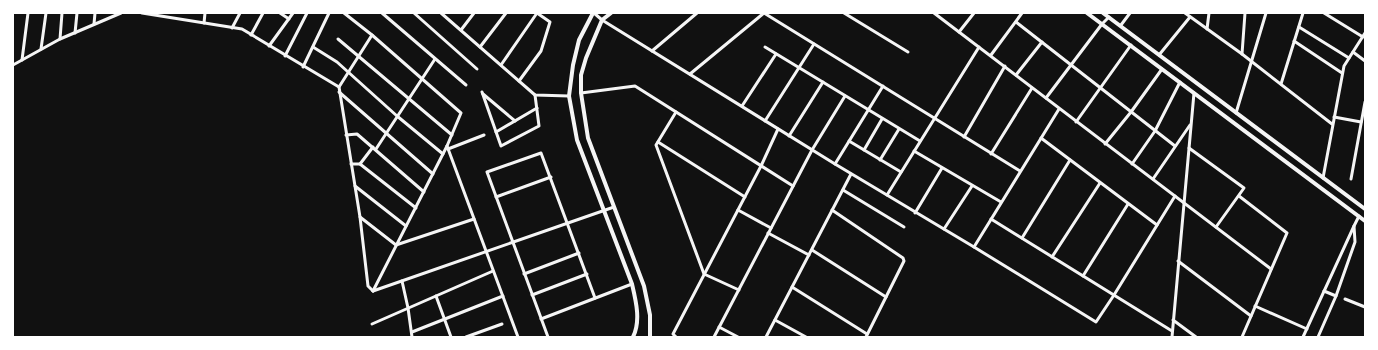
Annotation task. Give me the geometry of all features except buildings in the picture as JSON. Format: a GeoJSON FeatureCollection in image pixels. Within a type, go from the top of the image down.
{"type":"FeatureCollection","features":[{"type":"Feature","properties":{"kind":"main road"},"geometry":{"type":"LineString","coordinates":[[594,13],[579,40],[573,65],[569,96],[577,140],[632,284],[637,306],[637,329],[633,337]]}},
{"type":"Feature","properties":{"kind":"main road"},"geometry":{"type":"LineString","coordinates":[[611,13],[602,20],[586,58],[581,75],[581,93],[588,138],[644,286],[650,314],[650,337]]}},
{"type":"Feature","properties":{"kind":"main road"},"geometry":{"type":"LineString","coordinates":[[1087,13],[1365,220]]}},
{"type":"Feature","properties":{"kind":"main road"},"geometry":{"type":"LineString","coordinates":[[1103,13],[1121,25],[1159,56],[1365,210]]}},
{"type":"Feature","properties":{"kind":"street"},"geometry":{"type":"LineString","coordinates":[[22,60],[28,13]]}},
{"type":"Feature","properties":{"kind":"street"},"geometry":{"type":"LineString","coordinates":[[41,49],[46,13]]}},
{"type":"Feature","properties":{"kind":"street"},"geometry":{"type":"LineString","coordinates":[[60,39],[62,13]]}},
{"type":"Feature","properties":{"kind":"street"},"geometry":{"type":"LineString","coordinates":[[75,33],[77,13]]}},
{"type":"Feature","properties":{"kind":"street"},"geometry":{"type":"LineString","coordinates":[[94,24],[96,13]]}},
{"type":"Feature","properties":{"kind":"street"},"geometry":{"type":"LineString","coordinates":[[13,65],[60,39],[121,13]]}},
{"type":"Feature","properties":{"kind":"street"},"geometry":{"type":"LineString","coordinates":[[142,13],[242,30],[302,67],[339,87]]}},
{"type":"Feature","properties":{"kind":"street"},"geometry":{"type":"LineString","coordinates":[[204,23],[205,13]]}},
{"type":"Feature","properties":{"kind":"street"},"geometry":{"type":"LineString","coordinates":[[232,28],[240,13]]}},
{"type":"Feature","properties":{"kind":"street"},"geometry":{"type":"LineString","coordinates":[[251,35],[263,13]]}},
{"type":"Feature","properties":{"kind":"street"},"geometry":{"type":"LineString","coordinates":[[280,13],[289,19]]}},
{"type":"Feature","properties":{"kind":"street"},"geometry":{"type":"LineString","coordinates":[[270,46],[293,13]]}},
{"type":"Feature","properties":{"kind":"street"},"geometry":{"type":"LineString","coordinates":[[285,56],[307,13]]}},
{"type":"Feature","properties":{"kind":"street"},"geometry":{"type":"LineString","coordinates":[[302,67],[329,13]]}},
{"type":"Feature","properties":{"kind":"street"},"geometry":{"type":"LineString","coordinates":[[344,13],[372,35],[461,114],[448,147],[396,245],[374,291]]}},
{"type":"Feature","properties":{"kind":"street"},"geometry":{"type":"LineString","coordinates":[[382,13],[466,85]]}},
{"type":"Feature","properties":{"kind":"street"},"geometry":{"type":"LineString","coordinates":[[414,13],[477,69]]}},
{"type":"Feature","properties":{"kind":"street"},"geometry":{"type":"LineString","coordinates":[[441,13],[535,95],[569,96]]}},
{"type":"Feature","properties":{"kind":"street"},"geometry":{"type":"LineString","coordinates":[[461,30],[474,13]]}},
{"type":"Feature","properties":{"kind":"street"},"geometry":{"type":"LineString","coordinates":[[480,47],[506,13]]}},
{"type":"Feature","properties":{"kind":"street"},"geometry":{"type":"LineString","coordinates":[[501,65],[537,13],[550,22],[541,51],[519,81]]}},
{"type":"Feature","properties":{"kind":"street"},"geometry":{"type":"LineString","coordinates":[[594,13],[602,20],[789,136],[1096,322],[1175,196]]}},
{"type":"Feature","properties":{"kind":"street"},"geometry":{"type":"LineString","coordinates":[[652,51],[697,13]]}},
{"type":"Feature","properties":{"kind":"street"},"geometry":{"type":"LineString","coordinates":[[690,74],[764,13],[1020,171]]}},
{"type":"Feature","properties":{"kind":"street"},"geometry":{"type":"LineString","coordinates":[[844,13],[908,52]]}},
{"type":"Feature","properties":{"kind":"street"},"geometry":{"type":"LineString","coordinates":[[934,13],[1271,269]]}},
{"type":"Feature","properties":{"kind":"street"},"geometry":{"type":"LineString","coordinates":[[959,32],[974,13]]}},
{"type":"Feature","properties":{"kind":"street"},"geometry":{"type":"LineString","coordinates":[[991,55],[1022,13]]}},
{"type":"Feature","properties":{"kind":"street"},"geometry":{"type":"LineString","coordinates":[[1121,25],[1130,13]]}},
{"type":"Feature","properties":{"kind":"street"},"geometry":{"type":"LineString","coordinates":[[1207,29],[1209,13]]}},
{"type":"Feature","properties":{"kind":"street"},"geometry":{"type":"LineString","coordinates":[[1242,54],[1245,13]]}},
{"type":"Feature","properties":{"kind":"street"},"geometry":{"type":"LineString","coordinates":[[1236,113],[1266,13]]}},
{"type":"Feature","properties":{"kind":"street"},"geometry":{"type":"LineString","coordinates":[[1281,84],[1303,13]]}},
{"type":"Feature","properties":{"kind":"street"},"geometry":{"type":"LineString","coordinates":[[1323,178],[1344,66],[1364,35],[1324,13]]}},
{"type":"Feature","properties":{"kind":"street"},"geometry":{"type":"LineString","coordinates":[[1159,56],[1187,14],[1242,54],[1332,124]]}},
{"type":"Feature","properties":{"kind":"street"},"geometry":{"type":"LineString","coordinates":[[1046,98],[1102,24],[1109,17]]}},
{"type":"Feature","properties":{"kind":"street"},"geometry":{"type":"LineString","coordinates":[[1016,22],[1175,146]]}},
{"type":"Feature","properties":{"kind":"street"},"geometry":{"type":"LineString","coordinates":[[1299,27],[1349,58]]}},
{"type":"Feature","properties":{"kind":"street"},"geometry":{"type":"LineString","coordinates":[[372,35],[339,87],[339,92],[360,217],[368,286],[374,291]]}},
{"type":"Feature","properties":{"kind":"street"},"geometry":{"type":"LineString","coordinates":[[338,39],[452,135]]}},
{"type":"Feature","properties":{"kind":"street"},"geometry":{"type":"LineString","coordinates":[[1294,41],[1342,74]]}},
{"type":"Feature","properties":{"kind":"street"},"geometry":{"type":"LineString","coordinates":[[1016,75],[1042,42]]}},
{"type":"Feature","properties":{"kind":"street"},"geometry":{"type":"LineString","coordinates":[[765,121],[814,44]]}},
{"type":"Feature","properties":{"kind":"street"},"geometry":{"type":"LineString","coordinates":[[1076,122],[1131,45]]}},
{"type":"Feature","properties":{"kind":"street"},"geometry":{"type":"LineString","coordinates":[[886,195],[979,46]]}},
{"type":"Feature","properties":{"kind":"street"},"geometry":{"type":"LineString","coordinates":[[313,47],[337,62],[397,116],[443,154]]}},
{"type":"Feature","properties":{"kind":"street"},"geometry":{"type":"LineString","coordinates":[[765,47],[920,142]]}},
{"type":"Feature","properties":{"kind":"street"},"geometry":{"type":"LineString","coordinates":[[1353,52],[1365,60]]}},
{"type":"Feature","properties":{"kind":"street"},"geometry":{"type":"LineString","coordinates":[[742,106],[776,54]]}},
{"type":"Feature","properties":{"kind":"street"},"geometry":{"type":"LineString","coordinates":[[360,164],[375,148],[386,133],[435,59]]}},
{"type":"Feature","properties":{"kind":"street"},"geometry":{"type":"LineString","coordinates":[[964,137],[1005,66]]}},
{"type":"Feature","properties":{"kind":"street"},"geometry":{"type":"LineString","coordinates":[[1105,144],[1131,112],[1162,69]]}},
{"type":"Feature","properties":{"kind":"street"},"geometry":{"type":"LineString","coordinates":[[789,136],[822,82]]}},
{"type":"Feature","properties":{"kind":"street"},"geometry":{"type":"LineString","coordinates":[[1132,164],[1155,131],[1180,82]]}},
{"type":"Feature","properties":{"kind":"street"},"geometry":{"type":"LineString","coordinates":[[581,93],[635,86],[793,186]]}},
{"type":"Feature","properties":{"kind":"street"},"geometry":{"type":"LineString","coordinates":[[835,164],[883,86]]}},
{"type":"Feature","properties":{"kind":"street"},"geometry":{"type":"LineString","coordinates":[[991,154],[1032,88]]}},
{"type":"Feature","properties":{"kind":"street"},"geometry":{"type":"LineString","coordinates":[[339,92],[433,174]]}},
{"type":"Feature","properties":{"kind":"street"},"geometry":{"type":"LineString","coordinates":[[515,121],[482,92],[502,146],[539,126],[535,95]]}},
{"type":"Feature","properties":{"kind":"street"},"geometry":{"type":"LineString","coordinates":[[1172,337],[1194,93]]}},
{"type":"Feature","properties":{"kind":"street"},"geometry":{"type":"LineString","coordinates":[[714,337],[812,150],[845,96]]}},
{"type":"Feature","properties":{"kind":"street"},"geometry":{"type":"LineString","coordinates":[[1351,178],[1365,102]]}},
{"type":"Feature","properties":{"kind":"street"},"geometry":{"type":"LineString","coordinates":[[496,132],[536,108]]}},
{"type":"Feature","properties":{"kind":"street"},"geometry":{"type":"LineString","coordinates":[[974,247],[1059,109]]}},
{"type":"Feature","properties":{"kind":"street"},"geometry":{"type":"LineString","coordinates":[[676,112],[656,146],[704,274],[738,290]]}},
{"type":"Feature","properties":{"kind":"street"},"geometry":{"type":"LineString","coordinates":[[1334,117],[1361,122]]}},
{"type":"Feature","properties":{"kind":"street"},"geometry":{"type":"LineString","coordinates":[[864,150],[882,119]]}},
{"type":"Feature","properties":{"kind":"street"},"geometry":{"type":"LineString","coordinates":[[1153,179],[1191,124]]}},
{"type":"Feature","properties":{"kind":"street"},"geometry":{"type":"LineString","coordinates":[[676,337],[673,334],[745,197],[778,129]]}},
{"type":"Feature","properties":{"kind":"street"},"geometry":{"type":"LineString","coordinates":[[880,160],[899,129]]}},
{"type":"Feature","properties":{"kind":"street"},"geometry":{"type":"LineString","coordinates":[[346,135],[357,134],[424,192]]}},
{"type":"Feature","properties":{"kind":"street"},"geometry":{"type":"LineString","coordinates":[[448,147],[484,135]]}},
{"type":"Feature","properties":{"kind":"street"},"geometry":{"type":"LineString","coordinates":[[1041,138],[1157,225]]}},
{"type":"Feature","properties":{"kind":"street"},"geometry":{"type":"LineString","coordinates":[[849,141],[900,172]]}},
{"type":"Feature","properties":{"kind":"street"},"geometry":{"type":"LineString","coordinates":[[658,142],[745,197]]}},
{"type":"Feature","properties":{"kind":"street"},"geometry":{"type":"LineString","coordinates":[[448,147],[518,337]]}},
{"type":"Feature","properties":{"kind":"street"},"geometry":{"type":"LineString","coordinates":[[1189,148],[1244,188],[1216,227]]}},
{"type":"Feature","properties":{"kind":"street"},"geometry":{"type":"LineString","coordinates":[[914,151],[1001,202]]}},
{"type":"Feature","properties":{"kind":"street"},"geometry":{"type":"LineString","coordinates":[[548,337],[487,172],[541,153],[595,298]]}},
{"type":"Feature","properties":{"kind":"street"},"geometry":{"type":"LineString","coordinates":[[1022,238],[1070,160]]}},
{"type":"Feature","properties":{"kind":"street"},"geometry":{"type":"LineString","coordinates":[[351,164],[360,164],[416,208]]}},
{"type":"Feature","properties":{"kind":"street"},"geometry":{"type":"LineString","coordinates":[[916,213],[942,168]]}},
{"type":"Feature","properties":{"kind":"street"},"geometry":{"type":"LineString","coordinates":[[766,337],[851,174]]}},
{"type":"Feature","properties":{"kind":"street"},"geometry":{"type":"LineString","coordinates":[[496,197],[551,178]]}},
{"type":"Feature","properties":{"kind":"street"},"geometry":{"type":"LineString","coordinates":[[1052,257],[1100,183]]}},
{"type":"Feature","properties":{"kind":"street"},"geometry":{"type":"LineString","coordinates":[[355,186],[406,226]]}},
{"type":"Feature","properties":{"kind":"street"},"geometry":{"type":"LineString","coordinates":[[944,229],[972,186]]}},
{"type":"Feature","properties":{"kind":"street"},"geometry":{"type":"LineString","coordinates":[[843,190],[904,227]]}},
{"type":"Feature","properties":{"kind":"street"},"geometry":{"type":"LineString","coordinates":[[1239,196],[1287,233],[1242,337]]}},
{"type":"Feature","properties":{"kind":"street"},"geometry":{"type":"LineString","coordinates":[[1083,276],[1128,204]]}},
{"type":"Feature","properties":{"kind":"street"},"geometry":{"type":"LineString","coordinates":[[374,291],[614,207]]}},
{"type":"Feature","properties":{"kind":"street"},"geometry":{"type":"LineString","coordinates":[[738,210],[771,228]]}},
{"type":"Feature","properties":{"kind":"street"},"geometry":{"type":"LineString","coordinates":[[792,287],[867,335],[903,264],[903,258],[832,210]]}},
{"type":"Feature","properties":{"kind":"street"},"geometry":{"type":"LineString","coordinates":[[1303,337],[1359,216]]}},
{"type":"Feature","properties":{"kind":"street"},"geometry":{"type":"LineString","coordinates":[[360,217],[396,245]]}},
{"type":"Feature","properties":{"kind":"street"},"geometry":{"type":"LineString","coordinates":[[991,218],[1172,330]]}},
{"type":"Feature","properties":{"kind":"street"},"geometry":{"type":"LineString","coordinates":[[396,245],[474,219]]}},
{"type":"Feature","properties":{"kind":"street"},"geometry":{"type":"LineString","coordinates":[[1318,337],[1336,296],[1355,242],[1354,226]]}},
{"type":"Feature","properties":{"kind":"street"},"geometry":{"type":"LineString","coordinates":[[768,233],[809,255]]}},
{"type":"Feature","properties":{"kind":"street"},"geometry":{"type":"LineString","coordinates":[[812,250],[886,296]]}},
{"type":"Feature","properties":{"kind":"street"},"geometry":{"type":"LineString","coordinates":[[524,274],[579,253]]}},
{"type":"Feature","properties":{"kind":"street"},"geometry":{"type":"LineString","coordinates":[[1178,261],[1251,316]]}},
{"type":"Feature","properties":{"kind":"street"},"geometry":{"type":"LineString","coordinates":[[372,324],[493,271]]}},
{"type":"Feature","properties":{"kind":"street"},"geometry":{"type":"LineString","coordinates":[[532,295],[587,274]]}},
{"type":"Feature","properties":{"kind":"street"},"geometry":{"type":"LineString","coordinates":[[402,281],[412,337]]}},
{"type":"Feature","properties":{"kind":"street"},"geometry":{"type":"LineString","coordinates":[[541,319],[632,284]]}},
{"type":"Feature","properties":{"kind":"street"},"geometry":{"type":"LineString","coordinates":[[1324,291],[1336,296]]}},
{"type":"Feature","properties":{"kind":"street"},"geometry":{"type":"LineString","coordinates":[[436,296],[451,337]]}},
{"type":"Feature","properties":{"kind":"street"},"geometry":{"type":"LineString","coordinates":[[412,332],[502,296]]}},
{"type":"Feature","properties":{"kind":"street"},"geometry":{"type":"LineString","coordinates":[[1345,299],[1365,307]]}},
{"type":"Feature","properties":{"kind":"street"},"geometry":{"type":"LineString","coordinates":[[1255,306],[1307,329]]}},
{"type":"Feature","properties":{"kind":"street"},"geometry":{"type":"LineString","coordinates":[[775,320],[806,337]]}},
{"type":"Feature","properties":{"kind":"street"},"geometry":{"type":"LineString","coordinates":[[1173,320],[1196,337]]}},
{"type":"Feature","properties":{"kind":"street"},"geometry":{"type":"LineString","coordinates":[[466,337],[502,324]]}},
{"type":"Feature","properties":{"kind":"street"},"geometry":{"type":"LineString","coordinates":[[719,327],[738,337]]}}]}
